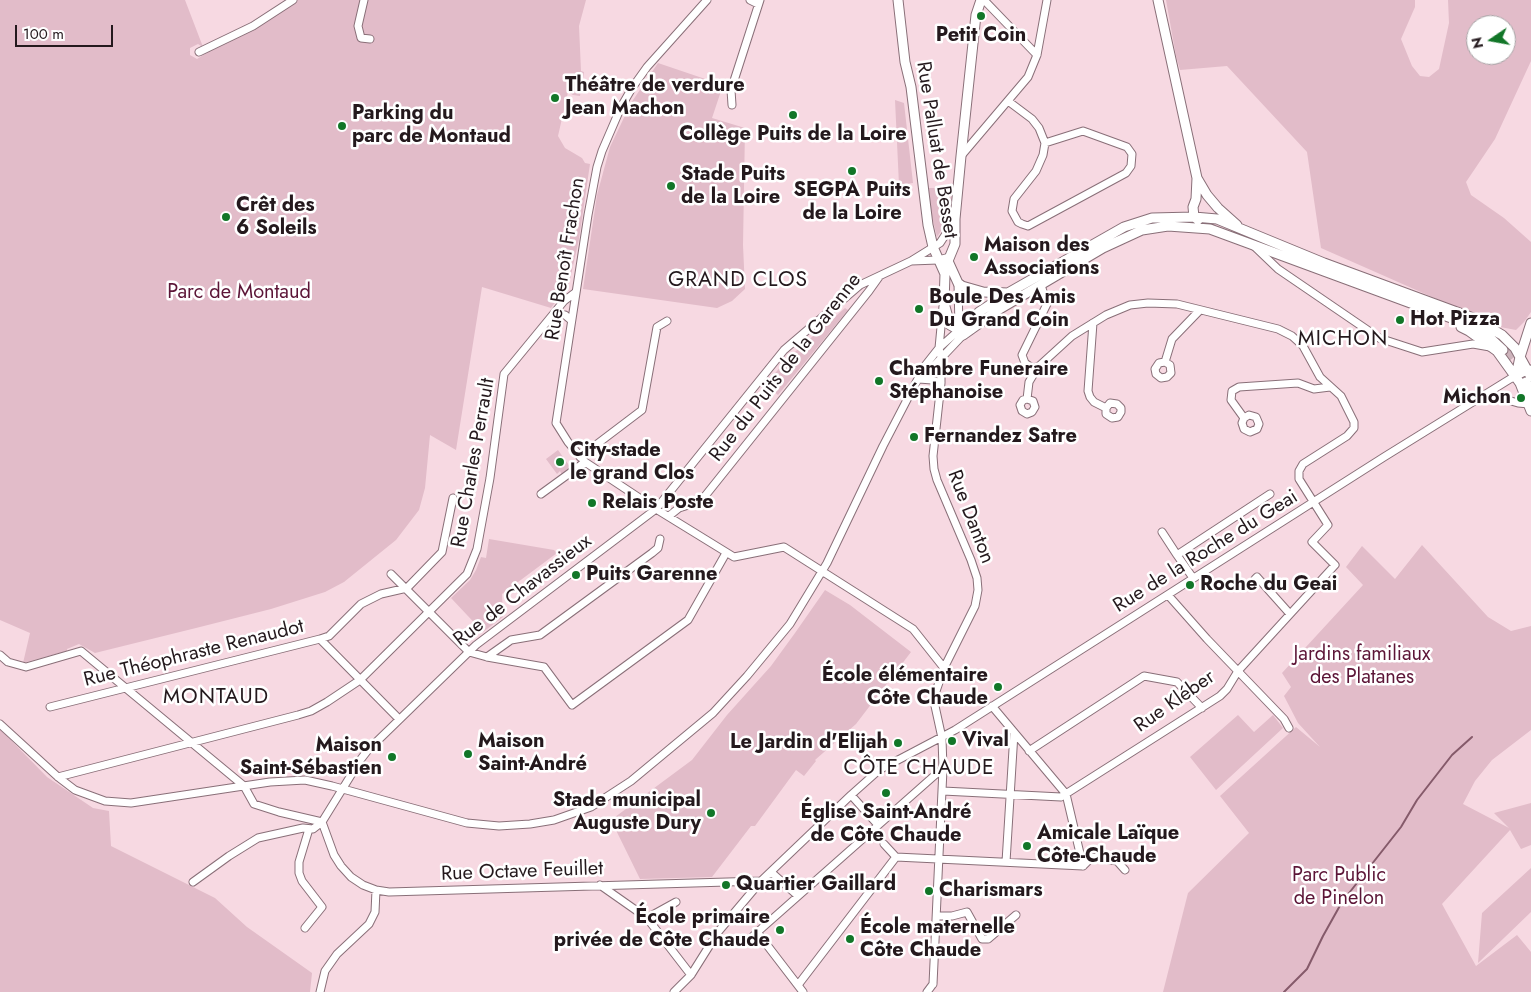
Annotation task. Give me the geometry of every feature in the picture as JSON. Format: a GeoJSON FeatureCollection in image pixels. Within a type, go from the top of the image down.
{"type":"FeatureCollection","features":[{"type":"Feature","properties":{"kind":"main road","name":"Rue Palluat de Besset"},"geometry":{"type":"LineString","coordinates":[[898,0],[905,62],[911,87],[933,247],[946,279],[944,303]]}},
{"type":"Feature","properties":{"kind":"main road"},"geometry":{"type":"LineString","coordinates":[[982,0],[976,15],[955,219],[955,244],[948,261],[958,283],[970,289],[983,292],[1008,293]]}},
{"type":"Feature","properties":{"kind":"main road"},"geometry":{"type":"LineString","coordinates":[[1158,0],[1197,178],[1194,212]]}},
{"type":"Feature","properties":{"kind":"main road"},"geometry":{"type":"LineString","coordinates":[[1197,178],[1207,195],[1218,208],[1244,230]]}},
{"type":"Feature","properties":{"kind":"main road"},"geometry":{"type":"LineString","coordinates":[[1194,212],[1210,229]]}},
{"type":"Feature","properties":{"kind":"main road"},"geometry":{"type":"LineString","coordinates":[[961,333],[979,312],[1008,293],[1124,227],[1152,218],[1179,216],[1194,212],[1218,219],[1324,263],[1473,318],[1502,335],[1515,348],[1529,374],[1531,394]]}},
{"type":"Feature","properties":{"kind":"main road"},"geometry":{"type":"LineString","coordinates":[[961,333],[1103,248],[1142,230],[1168,226],[1210,229],[1380,294],[1469,331],[1497,350],[1516,376],[1530,407]]}},
{"type":"Feature","properties":{"kind":"main road"},"geometry":{"type":"LineString","coordinates":[[1400,291],[1473,326],[1506,352]]}},
{"type":"Feature","properties":{"kind":"main road"},"geometry":{"type":"LineString","coordinates":[[1380,294],[1473,326]]}},
{"type":"Feature","properties":{"kind":"main road"},"geometry":{"type":"LineString","coordinates":[[944,303],[950,325],[961,333]]}},
{"type":"Feature","properties":{"kind":"main road"},"geometry":{"type":"LineString","coordinates":[[1516,376],[1531,323]]}},
{"type":"Feature","properties":{"kind":"street"},"geometry":{"type":"LineString","coordinates":[[198,52],[253,26],[293,0]]}},
{"type":"Feature","properties":{"kind":"street"},"geometry":{"type":"LineString","coordinates":[[364,0],[358,26],[361,38],[370,39]]}},
{"type":"Feature","properties":{"kind":"street","name":"Rue Benoît Frachon"},"geometry":{"type":"LineString","coordinates":[[707,0],[647,67],[625,101],[607,138],[597,167],[556,423],[562,434],[583,460],[726,553]]}},
{"type":"Feature","properties":{"kind":"street"},"geometry":{"type":"LineString","coordinates":[[732,105],[731,90],[759,2],[750,0]]}},
{"type":"Feature","properties":{"kind":"street"},"geometry":{"type":"LineString","coordinates":[[976,0],[976,15]]}},
{"type":"Feature","properties":{"kind":"street"},"geometry":{"type":"LineString","coordinates":[[982,0],[1037,55]]}},
{"type":"Feature","properties":{"kind":"street"},"geometry":{"type":"LineString","coordinates":[[961,156],[1028,77],[1037,55],[1047,0]]}},
{"type":"Feature","properties":{"kind":"street"},"geometry":{"type":"LineString","coordinates":[[1008,101],[1032,119],[1039,128],[1045,144],[1044,155],[1036,171],[1014,199],[1012,211],[1018,222],[1028,226],[1126,173],[1131,166],[1132,154],[1127,147],[1083,131],[1045,144]]}},
{"type":"Feature","properties":{"kind":"street","name":"Rue de Chavassieux"},"geometry":{"type":"LineString","coordinates":[[322,822],[361,759],[399,719],[469,652],[496,628],[656,509],[784,350],[860,285],[911,261],[940,243],[955,219]]}},
{"type":"Feature","properties":{"kind":"street"},"geometry":{"type":"LineString","coordinates":[[1255,247],[1278,269],[1380,338],[1422,352],[1473,344],[1492,348]]}},
{"type":"Feature","properties":{"kind":"street","name":"Rue de Chavassieux"},"geometry":{"type":"LineString","coordinates":[[911,261],[938,260],[950,256]]}},
{"type":"Feature","properties":{"kind":"street"},"geometry":{"type":"LineString","coordinates":[[1278,269],[1280,263],[1286,258]]}},
{"type":"Feature","properties":{"kind":"street","name":"Rue du Puits de la Garenne"},"geometry":{"type":"LineString","coordinates":[[669,516],[679,508],[701,501],[869,291],[880,274]]}},
{"type":"Feature","properties":{"kind":"street"},"geometry":{"type":"LineString","coordinates":[[918,379],[941,358],[961,333],[958,283]]}},
{"type":"Feature","properties":{"kind":"street"},"geometry":{"type":"LineString","coordinates":[[1038,367],[1032,368],[1027,366],[1023,361],[1022,355],[1047,304],[1041,285]]}},
{"type":"Feature","properties":{"kind":"street","name":"Rue Charles Perrault"},"geometry":{"type":"LineString","coordinates":[[58,777],[311,711],[360,680],[467,574],[477,549],[490,478],[504,374],[564,302],[576,292]]}},
{"type":"Feature","properties":{"kind":"street"},"geometry":{"type":"LineString","coordinates":[[939,348],[944,303]]}},
{"type":"Feature","properties":{"kind":"street"},"geometry":{"type":"LineString","coordinates":[[1027,399],[1029,382],[1038,367],[1072,336],[1117,310],[1130,305],[1177,304],[1278,329],[1292,336],[1304,346],[1320,377],[1341,396],[1354,422],[1354,428],[1347,436],[1303,464],[1299,471],[1299,479],[1313,503]]}},
{"type":"Feature","properties":{"kind":"street"},"geometry":{"type":"LineString","coordinates":[[1165,362],[1172,339],[1200,310]]}},
{"type":"Feature","properties":{"kind":"street"},"geometry":{"type":"LineString","coordinates":[[554,314],[564,315],[571,320]]}},
{"type":"Feature","properties":{"kind":"street"},"geometry":{"type":"LineString","coordinates":[[541,494],[642,410],[657,327],[667,321]]}},
{"type":"Feature","properties":{"kind":"street"},"geometry":{"type":"LineString","coordinates":[[1093,323],[1088,391],[1094,402],[1106,408]]}},
{"type":"Feature","properties":{"kind":"street"},"geometry":{"type":"LineString","coordinates":[[0,724],[75,790],[105,801],[131,803],[270,782],[305,780],[468,823],[499,826],[554,820],[591,807],[631,781],[713,713],[747,676],[790,624],[823,570],[883,446],[924,367],[939,348],[961,333]]}},
{"type":"Feature","properties":{"kind":"street","name":"Rue Danton"},"geometry":{"type":"LineString","coordinates":[[933,984],[944,769],[942,738],[935,706],[935,694],[944,668],[975,606],[978,590],[977,578],[971,560],[934,469],[933,456],[941,383],[939,348]]}},
{"type":"Feature","properties":{"kind":"street","name":"Rue de la Roche du Geai"},"geometry":{"type":"LineString","coordinates":[[674,992],[691,975],[718,932],[761,881],[850,795],[879,770],[942,738],[1516,376],[1529,374]]}},
{"type":"Feature","properties":{"kind":"street"},"geometry":{"type":"LineString","coordinates":[[918,379],[941,383]]}},
{"type":"Feature","properties":{"kind":"street"},"geometry":{"type":"LineString","coordinates":[[1244,418],[1230,400],[1232,391],[1239,387],[1298,383],[1314,389],[1330,386]]}},
{"type":"Feature","properties":{"kind":"street"},"geometry":{"type":"LineString","coordinates":[[1487,394],[1530,407]]}},
{"type":"Feature","properties":{"kind":"street"},"geometry":{"type":"LineString","coordinates":[[1178,555],[1270,494]]}},
{"type":"Feature","properties":{"kind":"street"},"geometry":{"type":"LineString","coordinates":[[320,639],[329,636],[361,604],[381,594],[407,588],[442,552],[453,498]]}},
{"type":"Feature","properties":{"kind":"street","name":"Rue Kléber"},"geometry":{"type":"LineString","coordinates":[[943,791],[1060,797],[1202,708],[1227,690],[1238,670],[1335,565],[1312,542],[1328,525],[1313,503]]}},
{"type":"Feature","properties":{"kind":"street"},"geometry":{"type":"LineString","coordinates":[[1162,532],[1193,578]]}},
{"type":"Feature","properties":{"kind":"street"},"geometry":{"type":"LineString","coordinates":[[487,657],[511,640],[540,636],[652,553],[658,548],[660,540]]}},
{"type":"Feature","properties":{"kind":"street"},"geometry":{"type":"LineString","coordinates":[[392,574],[469,652],[544,667],[572,705],[688,620],[726,553],[734,557],[784,547],[823,570],[913,629],[944,668]]}},
{"type":"Feature","properties":{"kind":"street"},"geometry":{"type":"LineString","coordinates":[[1255,579],[1257,577],[1290,614]]}},
{"type":"Feature","properties":{"kind":"street"},"geometry":{"type":"LineString","coordinates":[[1168,595],[1207,639],[1284,719],[1289,728]]}},
{"type":"Feature","properties":{"kind":"street","name":"Rue Théophraste Renaudot"},"geometry":{"type":"LineString","coordinates":[[50,707],[320,639],[399,719]]}},
{"type":"Feature","properties":{"kind":"street"},"geometry":{"type":"LineString","coordinates":[[0,655],[8,662],[26,666],[81,651],[244,786],[254,804],[322,822]]}},
{"type":"Feature","properties":{"kind":"street"},"geometry":{"type":"LineString","coordinates":[[1029,751],[1144,676],[1177,682],[1202,708]]}},
{"type":"Feature","properties":{"kind":"street"},"geometry":{"type":"LineString","coordinates":[[992,706],[1066,794],[1083,866]]}},
{"type":"Feature","properties":{"kind":"street"},"geometry":{"type":"LineString","coordinates":[[1006,862],[1014,733]]}},
{"type":"Feature","properties":{"kind":"street"},"geometry":{"type":"LineString","coordinates":[[803,992],[755,934],[935,774],[944,769]]}},
{"type":"Feature","properties":{"kind":"street"},"geometry":{"type":"LineString","coordinates":[[850,795],[878,825]]}},
{"type":"Feature","properties":{"kind":"street"},"geometry":{"type":"LineString","coordinates":[[193,882],[258,838],[313,829],[322,822]]}},
{"type":"Feature","properties":{"kind":"street","name":"Rue Octave Feuillet"},"geometry":{"type":"LineString","coordinates":[[322,822],[334,855],[351,877],[363,885],[389,892],[761,881]]}},
{"type":"Feature","properties":{"kind":"street"},"geometry":{"type":"LineString","coordinates":[[305,928],[322,908],[302,881],[299,873],[299,862],[310,829]]}},
{"type":"Feature","properties":{"kind":"street"},"geometry":{"type":"LineString","coordinates":[[884,844],[896,857],[1083,866],[1092,857],[1117,861],[1125,870]]}},
{"type":"Feature","properties":{"kind":"street"},"geometry":{"type":"LineString","coordinates":[[798,985],[896,857]]}},
{"type":"Feature","properties":{"kind":"street"},"geometry":{"type":"LineString","coordinates":[[771,872],[798,896]]}},
{"type":"Feature","properties":{"kind":"street"},"geometry":{"type":"LineString","coordinates":[[600,886],[647,918],[691,975]]}},
{"type":"Feature","properties":{"kind":"street"},"geometry":{"type":"LineString","coordinates":[[320,992],[325,971],[337,954],[369,924],[375,912],[376,890]]}},
{"type":"Feature","properties":{"kind":"street"},"geometry":{"type":"LineString","coordinates":[[647,918],[676,902]]}},
{"type":"Feature","properties":{"kind":"street"},"geometry":{"type":"LineString","coordinates":[[937,916],[952,916],[967,912],[982,939],[988,939],[1016,915]]}},
{"type":"Feature","properties":{"kind":"street"},"geometry":{"type":"LineString","coordinates":[[927,992],[933,984],[939,992]]}},
{"type":"Feature","properties":{"kind":"green space","name":"Parc de Montaud"},"geometry":{"type":"Polygon","coordinates":[[[0,0],[185,0],[203,47],[198,44],[190,48],[190,55],[197,59],[216,47],[252,30],[298,0],[586,0],[579,26],[581,71],[584,72],[580,96],[568,92],[558,136],[565,148],[582,158],[585,163],[590,164],[579,239],[569,284],[551,308],[482,287],[456,450],[430,435],[425,488],[419,510],[396,540],[344,582],[325,592],[271,609],[196,628],[95,653],[79,644],[67,649],[67,651],[23,663],[30,633],[0,620],[0,0]]]}},
{"type":"Feature","properties":{"kind":"green space"},"geometry":{"type":"Polygon","coordinates":[[[1166,0],[1415,0],[1415,7],[1401,39],[1412,66],[1420,76],[1429,77],[1439,69],[1449,23],[1448,0],[1531,0],[1531,61],[1495,139],[1466,182],[1471,195],[1504,218],[1531,242],[1531,312],[1524,322],[1516,330],[1500,327],[1321,248],[1307,152],[1227,66],[1180,70],[1166,0]]]}},
{"type":"Feature","properties":{"kind":"green space","name":"Stade Puits de la Loire"},"geometry":{"type":"Polygon","coordinates":[[[658,63],[723,85],[712,118],[745,128],[743,245],[745,289],[732,301],[717,308],[583,289],[597,195],[610,147],[631,103],[658,63]]]}},
{"type":"Feature","properties":{"kind":"green space"},"geometry":{"type":"Polygon","coordinates":[[[895,100],[904,103],[913,183],[899,185],[895,100]]]}},
{"type":"Feature","properties":{"kind":"green space"},"geometry":{"type":"Polygon","coordinates":[[[928,188],[949,188],[950,190],[951,203],[947,222],[937,237],[931,213],[928,188]]]}},
{"type":"Feature","properties":{"kind":"green space"},"geometry":{"type":"Polygon","coordinates":[[[845,308],[848,310],[778,395],[765,385],[788,358],[845,308]]]}},
{"type":"Feature","properties":{"kind":"green space","name":"City-stade le grand Clos"},"geometry":{"type":"Polygon","coordinates":[[[558,450],[571,468],[562,475],[560,471],[557,474],[546,459],[558,450]]]}},
{"type":"Feature","properties":{"kind":"green space"},"geometry":{"type":"Polygon","coordinates":[[[489,539],[554,550],[557,553],[502,594],[503,617],[483,632],[451,598],[470,580],[481,557],[486,558],[489,539]]]}},
{"type":"Feature","properties":{"kind":"green space","name":"Parc Public de Pinelon"},"geometry":{"type":"Polygon","coordinates":[[[1422,545],[1488,617],[1511,631],[1531,626],[1531,730],[1492,760],[1475,781],[1463,804],[1509,828],[1494,813],[1531,803],[1531,845],[1521,849],[1510,830],[1442,904],[1476,966],[1517,935],[1531,952],[1531,992],[1163,992],[1188,893],[1249,833],[1220,796],[1296,727],[1320,747],[1298,723],[1284,696],[1291,687],[1282,673],[1363,585],[1346,567],[1362,546],[1395,579],[1422,545]]]}},
{"type":"Feature","properties":{"kind":"green space"},"geometry":{"type":"Polygon","coordinates":[[[825,590],[850,605],[911,652],[856,724],[815,760],[804,776],[796,770],[755,826],[751,826],[712,877],[640,879],[611,820],[692,760],[727,715],[771,666],[825,590]]]}},
{"type":"Feature","properties":{"kind":"green space"},"geometry":{"type":"Polygon","coordinates":[[[1238,715],[1254,732],[1273,715],[1283,728],[1216,790],[1190,757],[1238,715]]]}},
{"type":"Feature","properties":{"kind":"green space"},"geometry":{"type":"Polygon","coordinates":[[[0,729],[47,777],[93,808],[109,811],[111,846],[215,898],[247,927],[312,973],[310,992],[0,992],[0,729]]]}},
{"type":"Feature","properties":{"kind":"green space"},"geometry":{"type":"Polygon","coordinates":[[[1531,868],[1531,912],[1478,963],[1482,913],[1531,868]]]}},
{"type":"Feature","properties":{"kind":"waterway"},"geometry":{"type":"LineString","coordinates":[[1284,992],[1307,969],[1342,902],[1401,827],[1417,800],[1452,755],[1472,737]]}},
{"type":"Feature","properties":{"kind":"tunnel"},"geometry":{"type":"LineString","coordinates":[[1506,352],[1526,382]]}},
{"type":"Feature","properties":{"kind":"place","name":"Petit Coin"},"geometry":{"type":"Point","coordinates":[981,16]}},
{"type":"Feature","properties":{"kind":"place","name":"Théâtre de verdure Jean Machon"},"geometry":{"type":"Point","coordinates":[555,98]}},
{"type":"Feature","properties":{"kind":"place","name":"Collège Puits de la Loire"},"geometry":{"type":"Point","coordinates":[793,115]}},
{"type":"Feature","properties":{"kind":"place","name":"Parking du parc de Montaud"},"geometry":{"type":"Point","coordinates":[342,126]}},
{"type":"Feature","properties":{"kind":"place","name":"SEGPA Puits de la Loire"},"geometry":{"type":"Point","coordinates":[852,171]}},
{"type":"Feature","properties":{"kind":"place","name":"Stade Puits de la Loire"},"geometry":{"type":"Point","coordinates":[671,186]}},
{"type":"Feature","properties":{"kind":"place","name":"Crêt des 6 Soleils"},"geometry":{"type":"Point","coordinates":[226,217]}},
{"type":"Feature","properties":{"kind":"place","name":"Maison des Associations"},"geometry":{"type":"Point","coordinates":[974,257]}},
{"type":"Feature","properties":{"kind":"place","name":"Boule Des Amis Du Grand Coin"},"geometry":{"type":"Point","coordinates":[919,309]}},
{"type":"Feature","properties":{"kind":"place","name":"Hot Pizza"},"geometry":{"type":"Point","coordinates":[1400,320]}},
{"type":"Feature","properties":{"kind":"place","name":"Chambre Funeraire Stéphanoise"},"geometry":{"type":"Point","coordinates":[879,381]}},
{"type":"Feature","properties":{"kind":"place","name":"Michon"},"geometry":{"type":"Point","coordinates":[1521,398]}},
{"type":"Feature","properties":{"kind":"place","name":"Fernandez Satre"},"geometry":{"type":"Point","coordinates":[914,437]}},
{"type":"Feature","properties":{"kind":"place","name":"City-stade le grand Clos"},"geometry":{"type":"Point","coordinates":[560,462]}},
{"type":"Feature","properties":{"kind":"place","name":"Relais Poste"},"geometry":{"type":"Point","coordinates":[592,503]}},
{"type":"Feature","properties":{"kind":"place","name":"Puits Garenne"},"geometry":{"type":"Point","coordinates":[576,575]}},
{"type":"Feature","properties":{"kind":"place","name":"Roche du Geai"},"geometry":{"type":"Point","coordinates":[1190,585]}},
{"type":"Feature","properties":{"kind":"place","name":"École élémentaire Côte Chaude"},"geometry":{"type":"Point","coordinates":[998,687]}},
{"type":"Feature","properties":{"kind":"place","name":"Vival"},"geometry":{"type":"Point","coordinates":[952,741]}},
{"type":"Feature","properties":{"kind":"place","name":"Le Jardin d'Elijah"},"geometry":{"type":"Point","coordinates":[898,743]}},
{"type":"Feature","properties":{"kind":"place","name":"Maison Saint-André"},"geometry":{"type":"Point","coordinates":[468,754]}},
{"type":"Feature","properties":{"kind":"place","name":"Maison Saint-Sébastien"},"geometry":{"type":"Point","coordinates":[392,757]}},
{"type":"Feature","properties":{"kind":"place","name":"Église Saint-André de Côte Chaude"},"geometry":{"type":"Point","coordinates":[886,793]}},
{"type":"Feature","properties":{"kind":"place","name":"Stade municipal Auguste Dury"},"geometry":{"type":"Point","coordinates":[711,813]}},
{"type":"Feature","properties":{"kind":"place","name":"Amicale Laïque Côte-Chaude"},"geometry":{"type":"Point","coordinates":[1027,846]}},
{"type":"Feature","properties":{"kind":"place","name":"Quartier Gaillard"},"geometry":{"type":"Point","coordinates":[726,885]}},
{"type":"Feature","properties":{"kind":"place","name":"Charismars"},"geometry":{"type":"Point","coordinates":[929,891]}},
{"type":"Feature","properties":{"kind":"place","name":"École primaire privée de Côte Chaude"},"geometry":{"type":"Point","coordinates":[780,930]}},
{"type":"Feature","properties":{"kind":"place","name":"École maternelle Côte Chaude"},"geometry":{"type":"Point","coordinates":[850,939]}},
{"type":"Feature","properties":{"kind":"district","name":"GRAND CLOS"},"geometry":{"type":"Point","coordinates":[738,281]}},
{"type":"Feature","properties":{"kind":"district","name":"MICHON"},"geometry":{"type":"Point","coordinates":[1343,340]}},
{"type":"Feature","properties":{"kind":"district","name":"MONTAUD"},"geometry":{"type":"Point","coordinates":[216,698]}},
{"type":"Feature","properties":{"kind":"district","name":"CÔTE CHAUDE"},"geometry":{"type":"Point","coordinates":[919,769]}},
{"type":"Feature","properties":{"kind":"park label","name":"Jardins familiaux des Platanes"},"geometry":{"type":"Point","coordinates":[1362,666]}}]}
